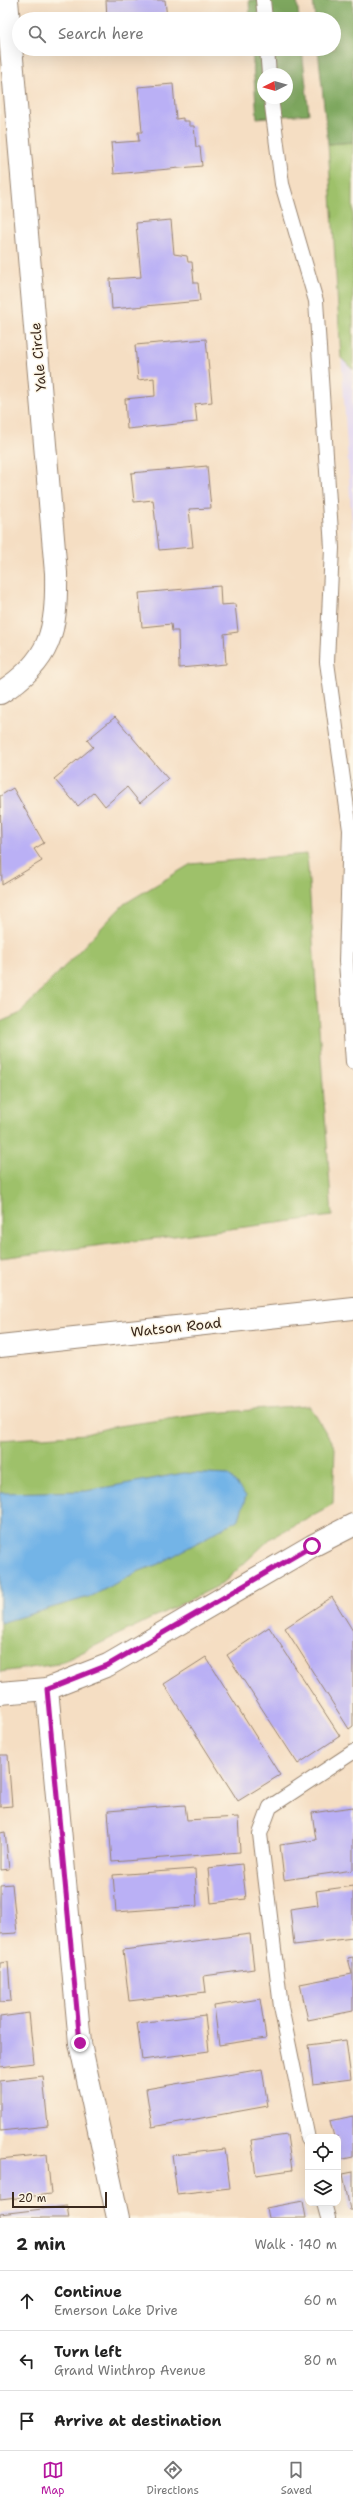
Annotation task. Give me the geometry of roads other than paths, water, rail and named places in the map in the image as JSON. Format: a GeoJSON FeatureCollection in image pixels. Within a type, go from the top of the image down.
{"type":"FeatureCollection","features":[{"type":"Feature","properties":{"kind":"street","name":"Yale Circle"},"geometry":{"type":"LineString","coordinates":[[0,693],[18,682],[29,671],[46,647],[54,626],[57,602],[56,573],[7,0]]}},
{"type":"Feature","properties":{"kind":"street","name":"Watson Road"},"geometry":{"type":"LineString","coordinates":[[0,1346],[353,1308]]}},
{"type":"Feature","properties":{"kind":"street"},"geometry":{"type":"LineString","coordinates":[[0,1693],[47,1689],[108,1665],[312,1546],[353,1525]]}},
{"type":"Feature","properties":{"kind":"street"},"geometry":{"type":"LineString","coordinates":[[47,1689],[80,2043],[118,2218]]}},
{"type":"Feature","properties":{"kind":"lane"},"geometry":{"type":"LineString","coordinates":[[263,0],[264,12]]}},
{"type":"Feature","properties":{"kind":"lane"},"geometry":{"type":"LineString","coordinates":[[268,56],[269,68]]}},
{"type":"Feature","properties":{"kind":"lane"},"geometry":{"type":"LineString","coordinates":[[272,104],[282,184],[316,301],[332,548],[327,662],[350,830],[346,961],[353,1062]]}},
{"type":"Feature","properties":{"kind":"lane"},"geometry":{"type":"LineString","coordinates":[[307,2134],[281,2007],[260,1834],[270,1807],[353,1752]]}},
{"type":"Feature","properties":{"kind":"lane"},"geometry":{"type":"LineString","coordinates":[[325,2206],[328,2218]]}},
{"type":"Feature","properties":{"kind":"water"},"geometry":{"type":"Polygon","coordinates":[[[184,1473],[229,1475],[246,1496],[239,1519],[161,1563],[137,1572],[92,1596],[0,1623],[0,1493],[86,1491],[184,1473]]]}}]}
